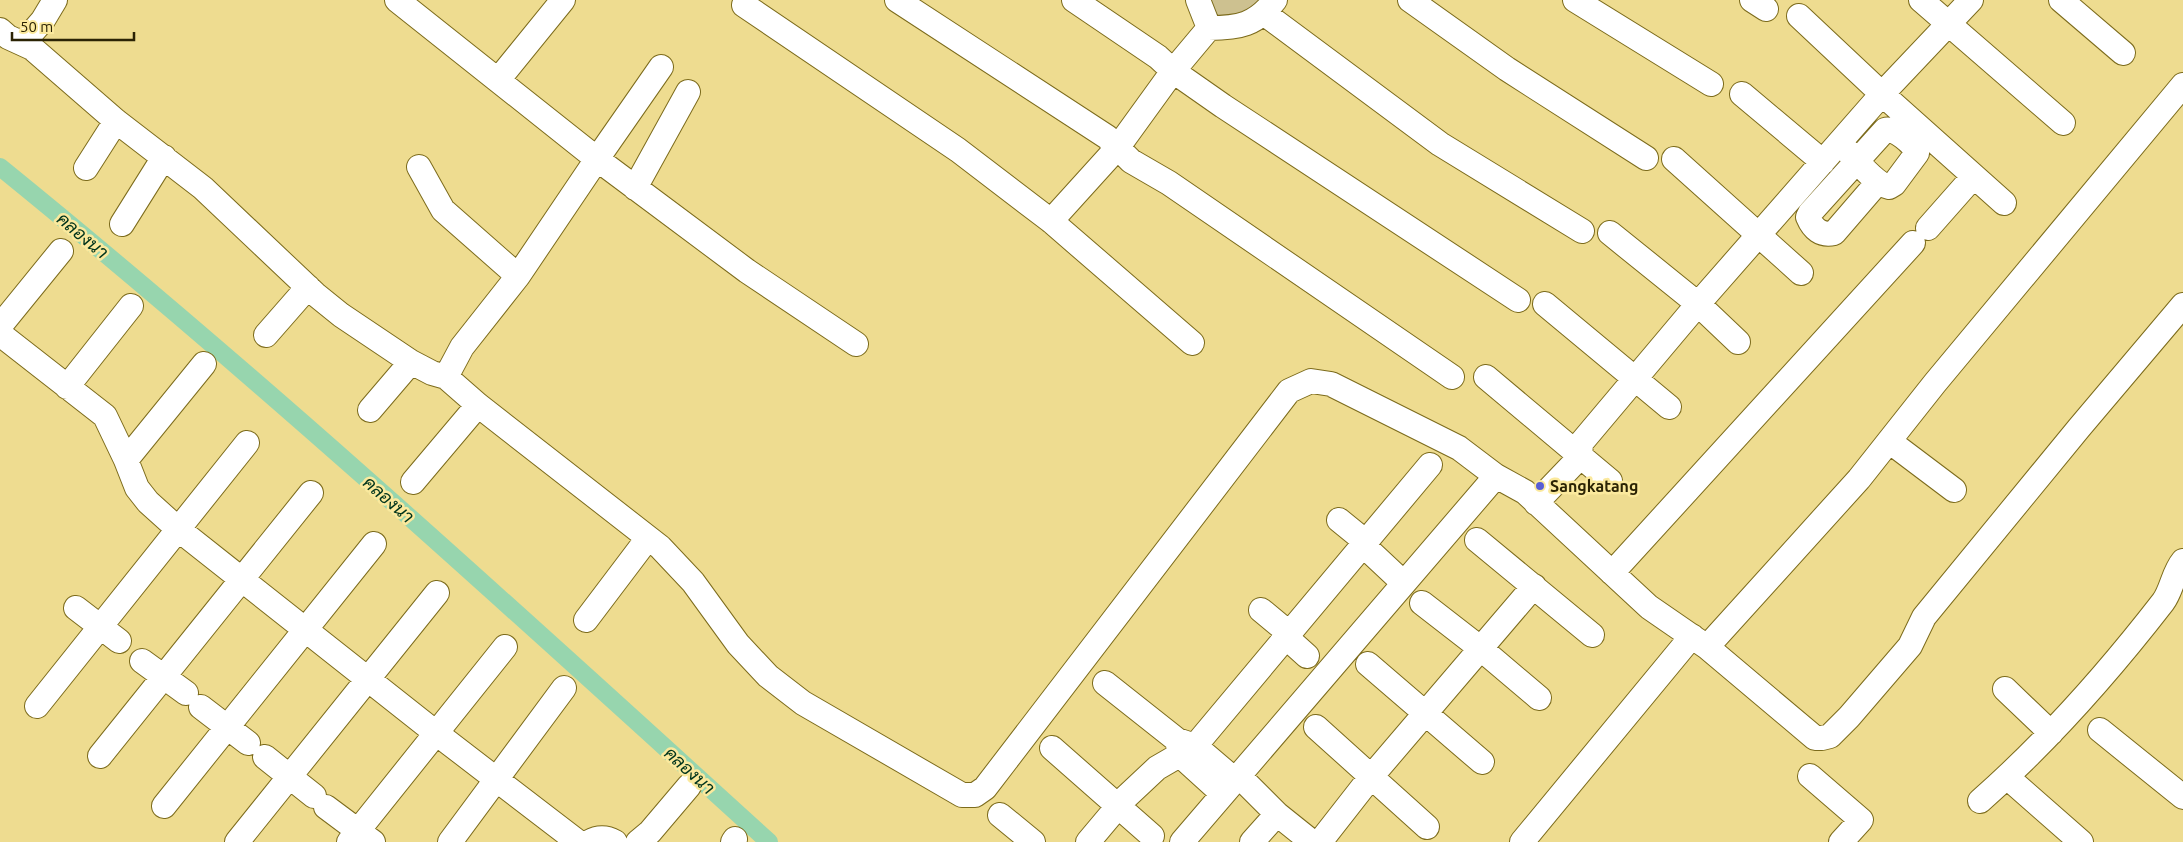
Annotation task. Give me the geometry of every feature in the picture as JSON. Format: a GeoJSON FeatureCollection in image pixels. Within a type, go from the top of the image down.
{"type":"FeatureCollection","features":[{"type":"Feature","properties":{"kind":"street"},"geometry":{"type":"LineString","coordinates":[[23,43],[43,20],[55,0]]}},
{"type":"Feature","properties":{"kind":"street"},"geometry":{"type":"LineString","coordinates":[[397,0],[635,188],[747,271],[856,344]]}},
{"type":"Feature","properties":{"kind":"street"},"geometry":{"type":"LineString","coordinates":[[498,80],[563,0]]}},
{"type":"Feature","properties":{"kind":"street"},"geometry":{"type":"LineString","coordinates":[[897,0],[1107,137],[1131,161],[1169,183],[1452,377]]}},
{"type":"Feature","properties":{"kind":"street"},"geometry":{"type":"LineString","coordinates":[[1074,0],[1158,57],[1173,71],[1518,300]]}},
{"type":"Feature","properties":{"kind":"street"},"geometry":{"type":"LineString","coordinates":[[1198,0],[1209,28]]}},
{"type":"Feature","properties":{"kind":"street"},"geometry":{"type":"LineString","coordinates":[[1410,0],[1507,69],[1646,158]]}},
{"type":"Feature","properties":{"kind":"street"},"geometry":{"type":"LineString","coordinates":[[1575,0],[1711,84]]}},
{"type":"Feature","properties":{"kind":"street"},"geometry":{"type":"LineString","coordinates":[[1921,0],[2063,124]]}},
{"type":"Feature","properties":{"kind":"street"},"geometry":{"type":"LineString","coordinates":[[1530,498],[1576,449],[1698,304],[1882,94],[1971,0]]}},
{"type":"Feature","properties":{"kind":"street"},"geometry":{"type":"LineString","coordinates":[[2061,0],[2123,53]]}},
{"type":"Feature","properties":{"kind":"street"},"geometry":{"type":"LineString","coordinates":[[744,5],[958,150],[1051,221],[1192,343]]}},
{"type":"Feature","properties":{"kind":"street"},"geometry":{"type":"LineString","coordinates":[[1209,28],[1237,28],[1270,7],[1440,144],[1582,231]]}},
{"type":"Feature","properties":{"kind":"street"},"geometry":{"type":"LineString","coordinates":[[1799,16],[1882,94],[2004,203]]}},
{"type":"Feature","properties":{"kind":"street"},"geometry":{"type":"LineString","coordinates":[[1051,221],[1118,147],[1173,71],[1209,28]]}},
{"type":"Feature","properties":{"kind":"street"},"geometry":{"type":"LineString","coordinates":[[0,30],[8,37],[32,48],[116,121],[203,188],[308,287],[341,315],[411,362],[432,373],[446,377],[478,405],[660,548],[693,582],[738,644],[768,676],[803,702],[962,795],[975,795],[985,788],[1289,391],[1311,381],[1331,384],[1459,448],[1496,476],[1530,498],[1650,607],[1699,642],[1815,738],[1830,736],[1850,717],[1910,646],[1924,617],[2183,305]]}},
{"type":"Feature","properties":{"kind":"street"},"geometry":{"type":"LineString","coordinates":[[446,377],[462,347],[518,276],[661,67]]}},
{"type":"Feature","properties":{"kind":"street"},"geometry":{"type":"LineString","coordinates":[[1522,842],[1699,642],[1859,479],[1935,383],[2084,205],[2134,141],[2183,85]]}},
{"type":"Feature","properties":{"kind":"street"},"geometry":{"type":"LineString","coordinates":[[635,188],[688,92]]}},
{"type":"Feature","properties":{"kind":"street"},"geometry":{"type":"LineString","coordinates":[[1742,94],[1823,162]]}},
{"type":"Feature","properties":{"kind":"street"},"geometry":{"type":"LineString","coordinates":[[86,168],[116,121]]}},
{"type":"Feature","properties":{"kind":"street"},"geometry":{"type":"LineString","coordinates":[[1840,143],[1858,161],[1878,182],[1889,187],[1894,184],[1917,153],[1915,148],[1888,129],[1858,161],[1810,213],[1808,217],[1819,232],[1826,235],[1834,233],[1878,182]]}},
{"type":"Feature","properties":{"kind":"street"},"geometry":{"type":"LineString","coordinates":[[122,224],[164,157]]}},
{"type":"Feature","properties":{"kind":"street"},"geometry":{"type":"LineString","coordinates":[[1674,159],[1802,273]]}},
{"type":"Feature","properties":{"kind":"street"},"geometry":{"type":"LineString","coordinates":[[419,166],[443,210],[518,276]]}},
{"type":"Feature","properties":{"kind":"street"},"geometry":{"type":"LineString","coordinates":[[1612,573],[1974,177]]}},
{"type":"Feature","properties":{"kind":"street"},"geometry":{"type":"LineString","coordinates":[[1610,233],[1698,304],[1738,342]]}},
{"type":"Feature","properties":{"kind":"street"},"geometry":{"type":"LineString","coordinates":[[0,326],[61,250]]}},
{"type":"Feature","properties":{"kind":"street"},"geometry":{"type":"LineString","coordinates":[[266,335],[308,287]]}},
{"type":"Feature","properties":{"kind":"street"},"geometry":{"type":"LineString","coordinates":[[1545,304],[1669,407]]}},
{"type":"Feature","properties":{"kind":"street"},"geometry":{"type":"LineString","coordinates":[[67,387],[131,306]]}},
{"type":"Feature","properties":{"kind":"street"},"geometry":{"type":"LineString","coordinates":[[0,334],[104,416],[126,460],[137,488],[148,502],[178,529],[436,733],[578,842]]}},
{"type":"Feature","properties":{"kind":"street"},"geometry":{"type":"LineString","coordinates":[[370,410],[411,362]]}},
{"type":"Feature","properties":{"kind":"street"},"geometry":{"type":"LineString","coordinates":[[126,460],[204,364]]}},
{"type":"Feature","properties":{"kind":"street"},"geometry":{"type":"LineString","coordinates":[[1486,377],[1576,449],[1610,481]]}},
{"type":"Feature","properties":{"kind":"street"},"geometry":{"type":"LineString","coordinates":[[413,482],[478,405]]}},
{"type":"Feature","properties":{"kind":"street"},"geometry":{"type":"LineString","coordinates":[[1889,441],[1954,490]]}},
{"type":"Feature","properties":{"kind":"street"},"geometry":{"type":"LineString","coordinates":[[37,706],[247,443]]}},
{"type":"Feature","properties":{"kind":"street"},"geometry":{"type":"LineString","coordinates":[[1088,842],[1118,806],[1157,768],[1184,747],[1288,636],[1430,465]]}},
{"type":"Feature","properties":{"kind":"street"},"geometry":{"type":"LineString","coordinates":[[1182,842],[1496,476]]}},
{"type":"Feature","properties":{"kind":"street"},"geometry":{"type":"LineString","coordinates":[[100,756],[310,493]]}},
{"type":"Feature","properties":{"kind":"street"},"geometry":{"type":"LineString","coordinates":[[1339,520],[1395,575]]}},
{"type":"Feature","properties":{"kind":"street"},"geometry":{"type":"LineString","coordinates":[[586,620],[648,538]]}},
{"type":"Feature","properties":{"kind":"street"},"geometry":{"type":"LineString","coordinates":[[1477,540],[1592,635]]}},
{"type":"Feature","properties":{"kind":"street"},"geometry":{"type":"LineString","coordinates":[[164,806],[374,544]]}},
{"type":"Feature","properties":{"kind":"street"},"geometry":{"type":"LineString","coordinates":[[1980,801],[2007,777],[2080,704],[2165,600],[2178,567],[2183,561]]}},
{"type":"Feature","properties":{"kind":"street"},"geometry":{"type":"LineString","coordinates":[[1320,842],[1370,778],[1534,586]]}},
{"type":"Feature","properties":{"kind":"street"},"geometry":{"type":"LineString","coordinates":[[237,842],[437,592]]}},
{"type":"Feature","properties":{"kind":"street"},"geometry":{"type":"LineString","coordinates":[[1422,603],[1480,648],[1539,698]]}},
{"type":"Feature","properties":{"kind":"street"},"geometry":{"type":"LineString","coordinates":[[76,608],[119,641]]}},
{"type":"Feature","properties":{"kind":"street"},"geometry":{"type":"LineString","coordinates":[[1261,610],[1307,656]]}},
{"type":"Feature","properties":{"kind":"street"},"geometry":{"type":"LineString","coordinates":[[142,661],[256,750],[320,802],[360,838],[436,733],[505,647]]}},
{"type":"Feature","properties":{"kind":"street"},"geometry":{"type":"LineString","coordinates":[[1368,664],[1482,762]]}},
{"type":"Feature","properties":{"kind":"street"},"geometry":{"type":"LineString","coordinates":[[1105,683],[1231,785],[1265,827],[1312,842]]}},
{"type":"Feature","properties":{"kind":"street"},"geometry":{"type":"LineString","coordinates":[[460,839],[496,779],[564,688]]}},
{"type":"Feature","properties":{"kind":"street"},"geometry":{"type":"LineString","coordinates":[[2005,689],[2051,733]]}},
{"type":"Feature","properties":{"kind":"street"},"geometry":{"type":"LineString","coordinates":[[1316,727],[1370,778],[1427,827]]}},
{"type":"Feature","properties":{"kind":"street"},"geometry":{"type":"LineString","coordinates":[[2100,730],[2183,797]]}},
{"type":"Feature","properties":{"kind":"street"},"geometry":{"type":"LineString","coordinates":[[1052,748],[1152,836]]}},
{"type":"Feature","properties":{"kind":"street"},"geometry":{"type":"LineString","coordinates":[[1810,776],[1861,820],[1841,842]]}},
{"type":"Feature","properties":{"kind":"street"},"geometry":{"type":"LineString","coordinates":[[2007,777],[2081,842]]}},
{"type":"Feature","properties":{"kind":"street"},"geometry":{"type":"LineString","coordinates":[[638,842],[650,832],[689,786]]}},
{"type":"Feature","properties":{"kind":"street"},"geometry":{"type":"LineString","coordinates":[[1000,815],[1033,842]]}},
{"type":"Feature","properties":{"kind":"street"},"geometry":{"type":"LineString","coordinates":[[589,842],[600,838],[615,842]]}},
{"type":"Feature","properties":{"kind":"shaded area"},"geometry":{"type":"Polygon","coordinates":[[[1205,0],[1271,0],[1220,28],[1205,0]]]}},
{"type":"Feature","properties":{"kind":"waterway","name":"คลองนา"},"geometry":{"type":"LineString","coordinates":[[0,167],[197,331],[389,499],[769,842]]}},
{"type":"Feature","properties":{"kind":"place","name":"Sangkatang"},"geometry":{"type":"Point","coordinates":[1540,486]}}]}
